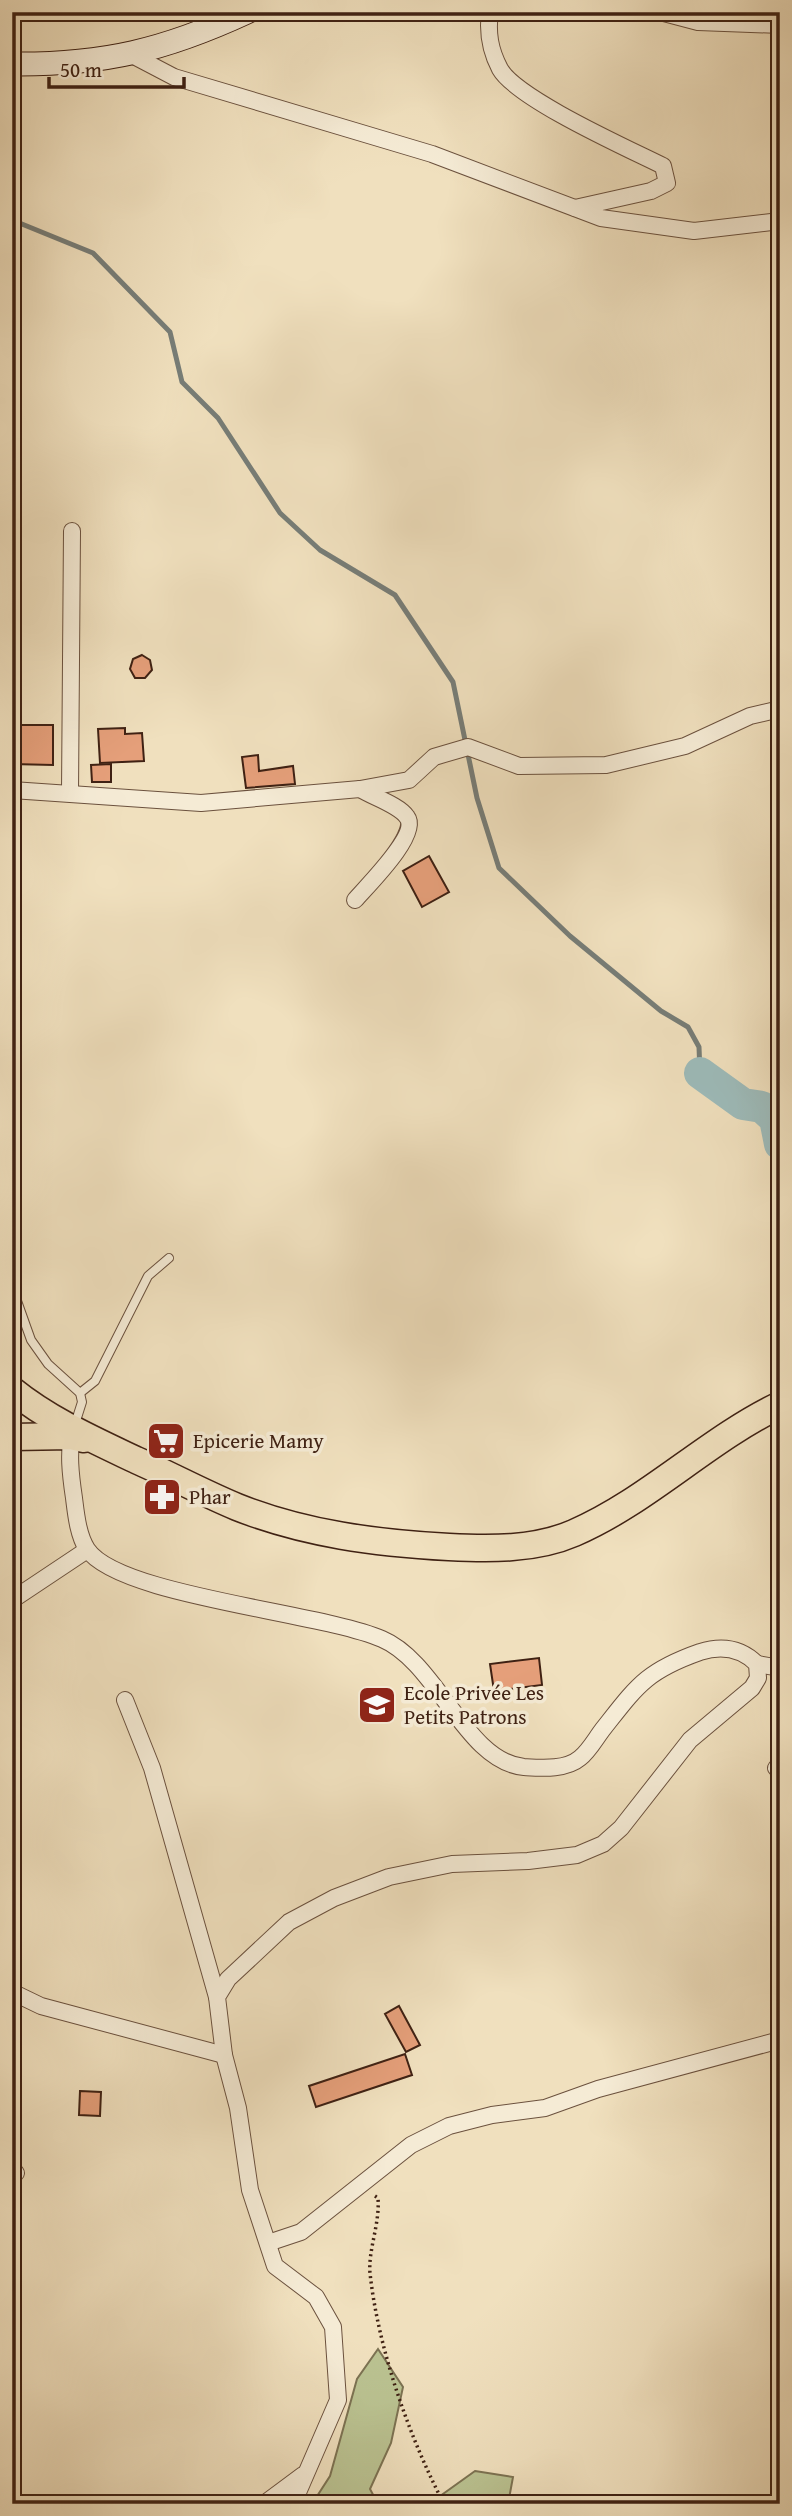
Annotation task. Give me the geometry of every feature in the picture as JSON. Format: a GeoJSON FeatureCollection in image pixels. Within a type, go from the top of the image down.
{"type":"FeatureCollection","features":[{"type":"Feature","properties":{"kind":"main road"},"geometry":{"type":"LineString","coordinates":[[12,1390],[73,1433],[102,1443],[237,1507],[304,1529],[370,1541],[482,1549],[528,1545],[573,1533],[619,1508],[746,1423],[780,1405]]}},
{"type":"Feature","properties":{"kind":"main road"},"geometry":{"type":"LineString","coordinates":[[12,1437],[73,1433]]}},
{"type":"Feature","properties":{"kind":"street"},"geometry":{"type":"LineString","coordinates":[[12,64],[67,65],[132,55],[194,36],[247,12]]}},
{"type":"Feature","properties":{"kind":"street"},"geometry":{"type":"LineString","coordinates":[[490,12],[487,35],[501,72],[550,109],[663,166],[667,183],[651,191],[575,208]]}},
{"type":"Feature","properties":{"kind":"street"},"geometry":{"type":"LineString","coordinates":[[660,12],[698,22],[780,25]]}},
{"type":"Feature","properties":{"kind":"street"},"geometry":{"type":"LineString","coordinates":[[132,55],[174,77],[432,155],[601,218],[694,231],[780,221]]}},
{"type":"Feature","properties":{"kind":"street"},"geometry":{"type":"LineString","coordinates":[[70,792],[72,531]]}},
{"type":"Feature","properties":{"kind":"street"},"geometry":{"type":"LineString","coordinates":[[12,790],[201,803],[360,789],[409,780],[434,757],[468,747],[519,766],[606,765],[685,746],[750,716],[780,709]]}},
{"type":"Feature","properties":{"kind":"street"},"geometry":{"type":"LineString","coordinates":[[355,900],[407,837],[410,823],[406,815],[360,789]]}},
{"type":"Feature","properties":{"kind":"street"},"geometry":{"type":"LineString","coordinates":[[73,1433],[71,1482],[77,1522],[87,1550],[134,1579],[167,1589],[350,1626],[386,1640],[415,1660],[480,1743],[499,1758],[521,1767],[566,1766],[581,1758],[639,1684],[666,1664],[708,1649],[728,1648],[745,1652],[757,1664],[780,1668]]}},
{"type":"Feature","properties":{"kind":"street"},"geometry":{"type":"LineString","coordinates":[[12,1600],[87,1550]]}},
{"type":"Feature","properties":{"kind":"street"},"geometry":{"type":"LineString","coordinates":[[217,1997],[228,1979],[289,1922],[334,1898],[389,1877],[452,1864],[528,1861],[577,1855],[603,1844],[621,1828],[690,1740],[752,1688],[758,1678],[757,1664]]}},
{"type":"Feature","properties":{"kind":"street"},"geometry":{"type":"LineString","coordinates":[[125,1700],[152,1768],[217,1997],[224,2055],[238,2108],[250,2190],[275,2266],[316,2297],[333,2327],[338,2400],[296,2497],[286,2504]]}},
{"type":"Feature","properties":{"kind":"street"},"geometry":{"type":"LineString","coordinates":[[12,1992],[41,2006],[224,2055]]}},
{"type":"Feature","properties":{"kind":"street"},"geometry":{"type":"LineString","coordinates":[[268,2243],[301,2232],[411,2146],[449,2126],[492,2115],[545,2108],[598,2089],[780,2040]]}},
{"type":"Feature","properties":{"kind":"street"},"geometry":{"type":"LineString","coordinates":[[264,2504],[305,2474]]}},
{"type":"Feature","properties":{"kind":"lane"},"geometry":{"type":"LineString","coordinates":[[80,1393],[94,1381],[148,1276],[169,1258]]}},
{"type":"Feature","properties":{"kind":"lane"},"geometry":{"type":"LineString","coordinates":[[12,1287],[31,1340],[48,1364],[80,1393],[82,1402],[73,1433]]}},
{"type":"Feature","properties":{"kind":"path"},"geometry":{"type":"LineString","coordinates":[[358,2186],[378,2198],[380,2218],[369,2269],[377,2315],[402,2402],[426,2470],[444,2504]]}},
{"type":"Feature","properties":{"kind":"green space"},"geometry":{"type":"Polygon","coordinates":[[[378,2349],[403,2387],[391,2443],[370,2489],[378,2504],[312,2504],[330,2476],[357,2379],[378,2349]]]}},
{"type":"Feature","properties":{"kind":"green space"},"geometry":{"type":"Polygon","coordinates":[[[475,2471],[513,2477],[508,2504],[429,2504],[475,2471]]]}},
{"type":"Feature","properties":{"kind":"building"},"geometry":{"type":"Polygon","coordinates":[[[142,655],[150,660],[152,670],[145,678],[135,678],[130,669],[133,659],[142,655]]]}},
{"type":"Feature","properties":{"kind":"building"},"geometry":{"type":"Polygon","coordinates":[[[12,725],[53,725],[53,765],[12,764],[12,725]]]}},
{"type":"Feature","properties":{"kind":"building"},"geometry":{"type":"Polygon","coordinates":[[[125,728],[125,734],[142,733],[144,761],[100,763],[98,729],[125,728]]]}},
{"type":"Feature","properties":{"kind":"building"},"geometry":{"type":"Polygon","coordinates":[[[258,755],[259,771],[293,766],[295,784],[246,788],[242,757],[258,755]]]}},
{"type":"Feature","properties":{"kind":"building"},"geometry":{"type":"Polygon","coordinates":[[[111,764],[111,782],[92,782],[91,765],[111,764]]]}},
{"type":"Feature","properties":{"kind":"building"},"geometry":{"type":"Polygon","coordinates":[[[429,856],[449,892],[422,907],[403,871],[429,856]]]}},
{"type":"Feature","properties":{"kind":"building"},"geometry":{"type":"Polygon","coordinates":[[[539,1658],[542,1685],[494,1691],[490,1664],[539,1658]]]}},
{"type":"Feature","properties":{"kind":"building"},"geometry":{"type":"Polygon","coordinates":[[[399,2006],[420,2045],[406,2052],[385,2014],[399,2006]]]}},
{"type":"Feature","properties":{"kind":"building"},"geometry":{"type":"Polygon","coordinates":[[[405,2054],[412,2075],[316,2107],[309,2086],[405,2054]]]}},
{"type":"Feature","properties":{"kind":"building"},"geometry":{"type":"Polygon","coordinates":[[[80,2091],[101,2092],[100,2116],[79,2115],[80,2091]]]}},
{"type":"Feature","properties":{"kind":"waterway"},"geometry":{"type":"LineString","coordinates":[[12,220],[93,253],[170,332],[182,382],[218,418],[280,513],[320,550],[395,595],[453,682],[477,798],[499,868],[570,936],[661,1011],[688,1027],[699,1047],[700,1073]]}},
{"type":"Feature","properties":{"kind":"waterway"},"geometry":{"type":"LineString","coordinates":[[700,1073],[743,1104],[762,1107],[775,1119],[780,1144]]}},
{"type":"Feature","properties":{"kind":"place","name":"Epicerie Mamy"},"geometry":{"type":"Point","coordinates":[166,1441]}},
{"type":"Feature","properties":{"kind":"place","name":"Phar"},"geometry":{"type":"Point","coordinates":[162,1497]}},
{"type":"Feature","properties":{"kind":"place","name":"Ecole Privée Les Petits Patrons"},"geometry":{"type":"Point","coordinates":[377,1705]}}]}
